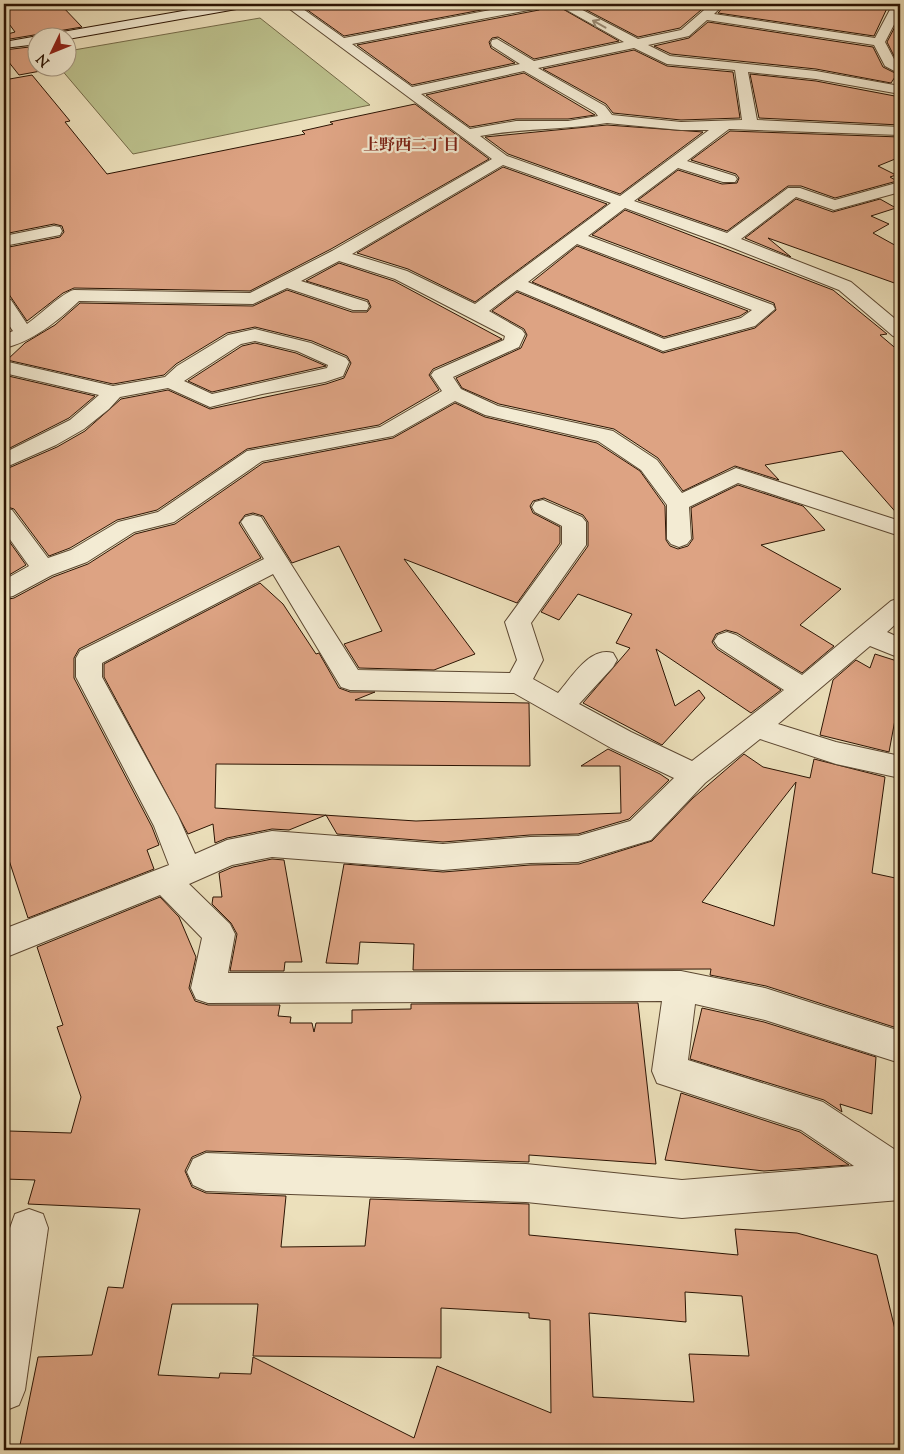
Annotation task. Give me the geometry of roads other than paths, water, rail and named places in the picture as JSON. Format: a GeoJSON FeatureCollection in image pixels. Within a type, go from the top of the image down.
{"type":"FeatureCollection","features":[{"type":"Feature","properties":{"kind":"street"},"geometry":{"type":"LineString","coordinates":[[78,33],[242,4]]}},
{"type":"Feature","properties":{"kind":"street"},"geometry":{"type":"LineString","coordinates":[[289,4],[502,159],[729,240],[845,286],[900,332]]}},
{"type":"Feature","properties":{"kind":"street"},"geometry":{"type":"LineString","coordinates":[[342,42],[540,4]]}},
{"type":"Feature","properties":{"kind":"street"},"geometry":{"type":"LineString","coordinates":[[562,4],[666,60],[816,75],[900,90]]}},
{"type":"Feature","properties":{"kind":"street"},"geometry":{"type":"LineString","coordinates":[[409,92],[685,33],[718,4]]}},
{"type":"Feature","properties":{"kind":"street"},"geometry":{"type":"LineString","coordinates":[[879,42],[899,4]]}},
{"type":"Feature","properties":{"kind":"street"},"geometry":{"type":"LineString","coordinates":[[749,23],[755,10]]}},
{"type":"Feature","properties":{"kind":"street"},"geometry":{"type":"LineString","coordinates":[[705,16],[879,42]]}},
{"type":"Feature","properties":{"kind":"street"},"geometry":{"type":"LineString","coordinates":[[5,44],[28,41]]}},
{"type":"Feature","properties":{"kind":"street"},"geometry":{"type":"LineString","coordinates":[[879,42],[890,63],[900,70]]}},
{"type":"Feature","properties":{"kind":"street"},"geometry":{"type":"LineString","coordinates":[[497,43],[529,67],[600,109],[606,119]]}},
{"type":"Feature","properties":{"kind":"street"},"geometry":{"type":"LineString","coordinates":[[741,67],[750,124]]}},
{"type":"Feature","properties":{"kind":"street"},"geometry":{"type":"LineString","coordinates":[[468,134],[516,126],[568,125],[606,119],[680,126],[750,124],[900,131]]}},
{"type":"Feature","properties":{"kind":"street"},"geometry":{"type":"LineString","coordinates":[[476,312],[725,125]]}},
{"type":"Feature","properties":{"kind":"street"},"geometry":{"type":"LineString","coordinates":[[4,342],[24,334],[59,311],[74,296],[253,299],[338,255],[502,159]]}},
{"type":"Feature","properties":{"kind":"street"},"geometry":{"type":"LineString","coordinates":[[675,162],[729,179]]}},
{"type":"Feature","properties":{"kind":"street"},"geometry":{"type":"LineString","coordinates":[[834,205],[900,187]]}},
{"type":"Feature","properties":{"kind":"street"},"geometry":{"type":"LineString","coordinates":[[729,240],[794,191],[834,205],[856,216]]}},
{"type":"Feature","properties":{"kind":"street"},"geometry":{"type":"LineString","coordinates":[[4,241],[54,230]]}},
{"type":"Feature","properties":{"kind":"street"},"geometry":{"type":"LineString","coordinates":[[515,283],[663,345],[748,322],[766,309],[574,237]]}},
{"type":"Feature","properties":{"kind":"street"},"geometry":{"type":"LineString","coordinates":[[338,255],[401,275],[476,312],[515,334],[512,344],[441,375],[454,393],[492,411],[605,436],[649,465],[678,504],[678,539]]}},
{"type":"Feature","properties":{"kind":"street"},"geometry":{"type":"LineString","coordinates":[[286,282],[360,306]]}},
{"type":"Feature","properties":{"kind":"street"},"geometry":{"type":"LineString","coordinates":[[4,304],[24,334]]}},
{"type":"Feature","properties":{"kind":"street"},"geometry":{"type":"LineString","coordinates":[[4,367],[114,392],[170,382],[184,370],[235,339],[255,335],[304,347],[339,362],[336,372],[318,378],[262,388],[210,402],[170,382]]}},
{"type":"Feature","properties":{"kind":"street"},"geometry":{"type":"LineString","coordinates":[[4,461],[85,420],[102,406],[114,392]]}},
{"type":"Feature","properties":{"kind":"street"},"geometry":{"type":"LineString","coordinates":[[4,590],[43,569],[79,556],[126,527],[166,516],[255,456],[386,432],[454,393]]}},
{"type":"Feature","properties":{"kind":"street"},"geometry":{"type":"LineString","coordinates":[[678,504],[736,475],[900,529]]}},
{"type":"Feature","properties":{"kind":"street"},"geometry":{"type":"LineString","coordinates":[[518,683],[530,660],[518,622],[574,544],[574,522],[544,507]]}},
{"type":"Feature","properties":{"kind":"street"},"geometry":{"type":"LineString","coordinates":[[4,515],[43,569]]}},
{"type":"Feature","properties":{"kind":"street"},"geometry":{"type":"LineString","coordinates":[[253,522],[350,680],[518,683],[620,740],[695,775]]}},
{"type":"Feature","properties":{"kind":"street"},"geometry":{"type":"LineString","coordinates":[[277,562],[89,658],[89,677],[168,825],[176,876],[219,934],[208,988],[682,986],[765,1004],[900,1047]]}},
{"type":"Feature","properties":{"kind":"street"},"geometry":{"type":"LineString","coordinates":[[4,944],[176,876],[227,852],[272,844],[444,857],[530,850],[578,849],[640,831],[695,775],[803,690],[900,607]]}},
{"type":"Feature","properties":{"kind":"street"},"geometry":{"type":"LineString","coordinates":[[867,634],[900,649]]}},
{"type":"Feature","properties":{"kind":"street"},"geometry":{"type":"LineString","coordinates":[[727,640],[803,690]]}},
{"type":"Feature","properties":{"kind":"street"},"geometry":{"type":"LineString","coordinates":[[561,707],[604,660]]}},
{"type":"Feature","properties":{"kind":"street"},"geometry":{"type":"LineString","coordinates":[[756,727],[836,753],[900,766]]}},
{"type":"Feature","properties":{"kind":"street"},"geometry":{"type":"LineString","coordinates":[[682,986],[669,1072],[810,1115],[900,1175]]}},
{"type":"Feature","properties":{"kind":"street"},"geometry":{"type":"LineString","coordinates":[[206,1172],[526,1183],[682,1199],[900,1181]]}},
{"type":"Feature","properties":{"kind":"street"},"geometry":{"type":"LineString","coordinates":[[5,1379],[29,1228]]}},
{"type":"Feature","properties":{"kind":"district","name":"上野西二丁目"},"geometry":{"type":"Point","coordinates":[411,146]}}]}
